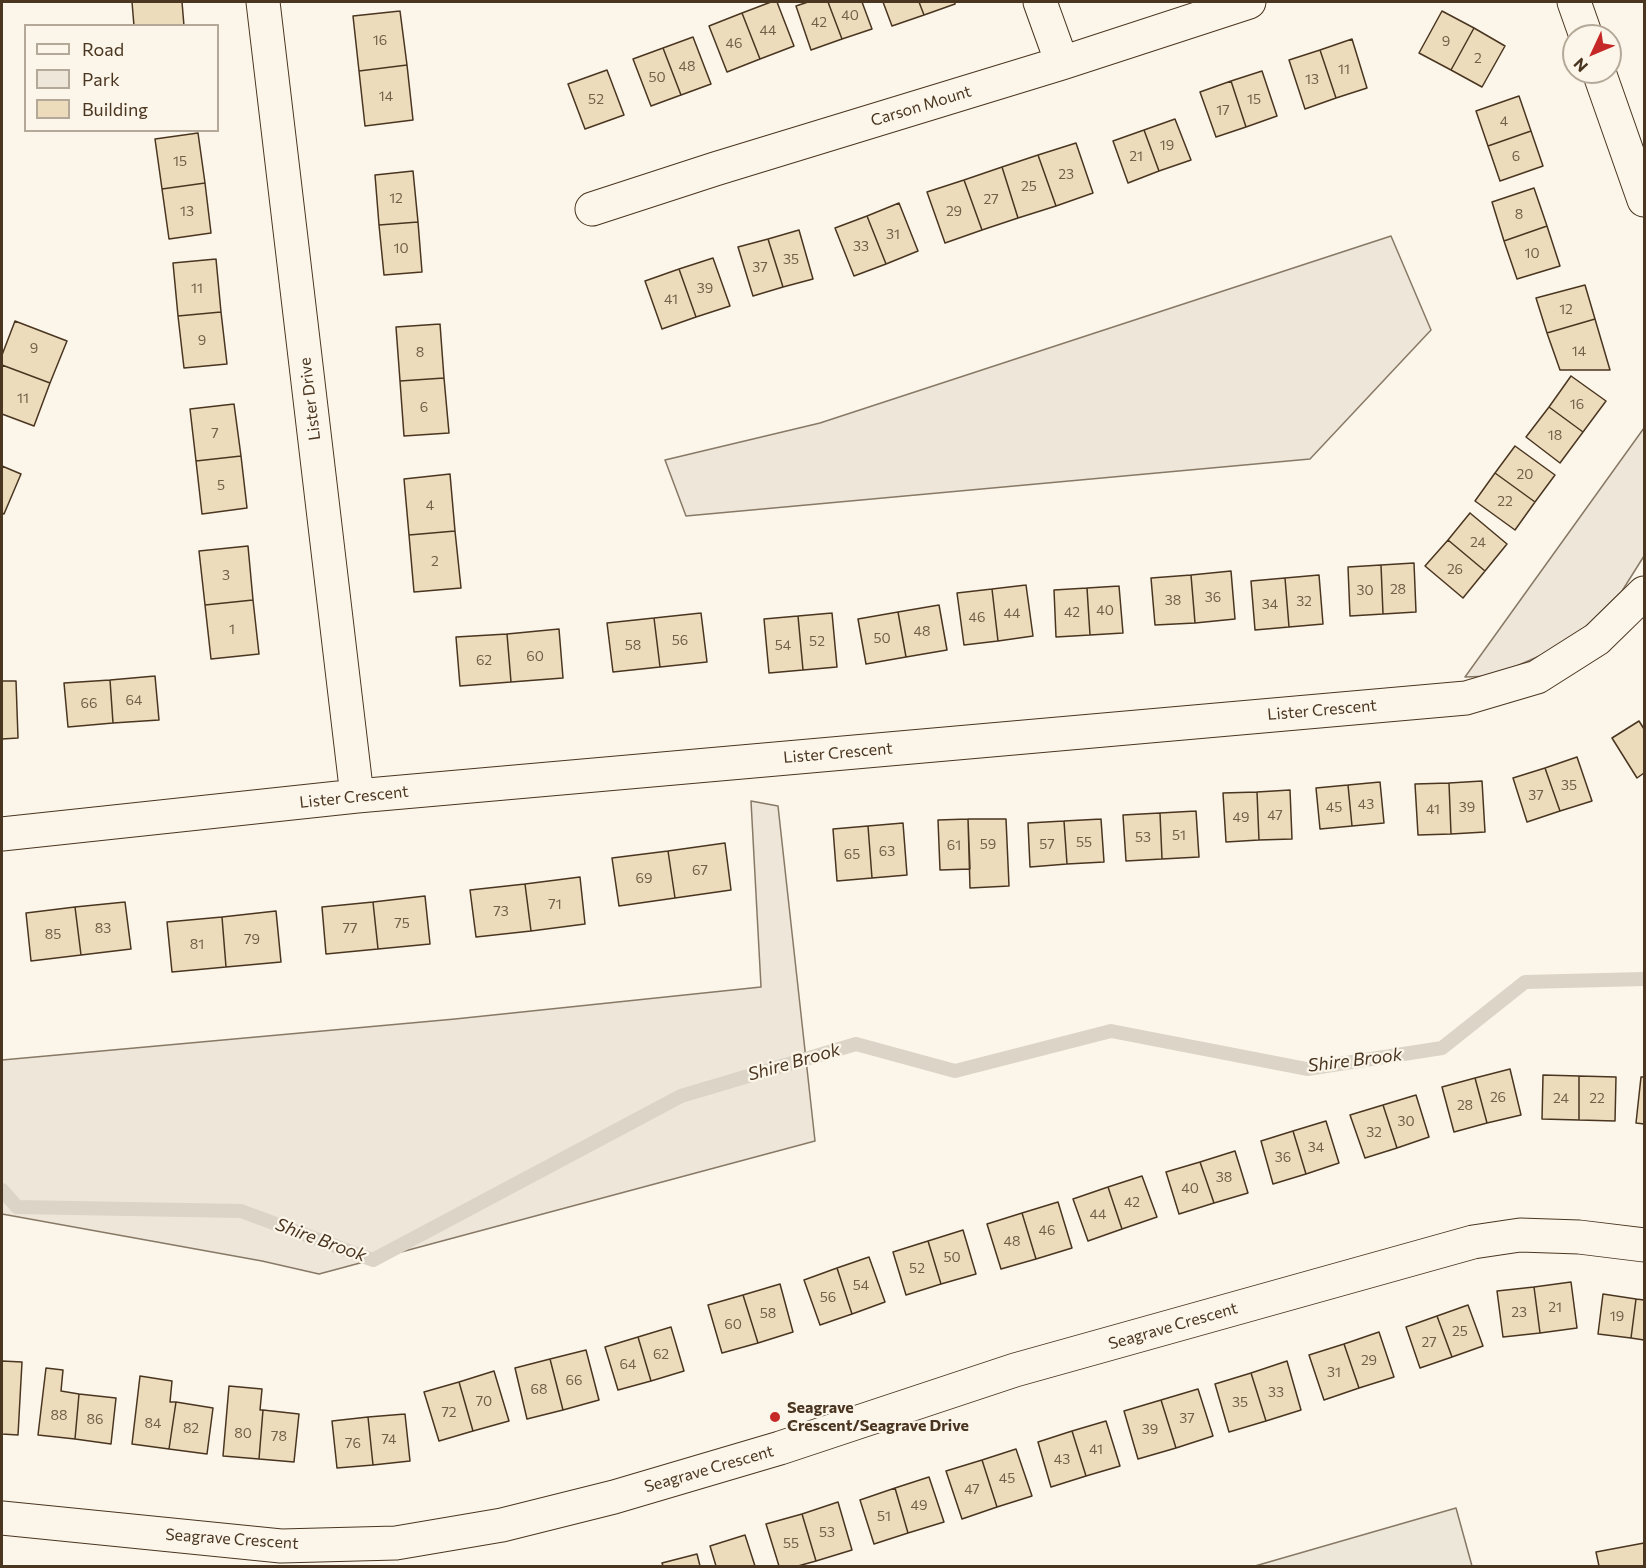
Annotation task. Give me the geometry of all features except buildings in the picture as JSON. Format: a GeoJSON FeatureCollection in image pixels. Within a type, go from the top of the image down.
{"type":"FeatureCollection","features":[{"type":"Feature","properties":{"kind":"street","name":"Lister Drive"},"geometry":{"type":"LineString","coordinates":[[263,2],[357,796]]}},
{"type":"Feature","properties":{"kind":"street"},"geometry":{"type":"LineString","coordinates":[[1040,2],[1062,63]]}},
{"type":"Feature","properties":{"kind":"street","name":"Carson Mount"},"geometry":{"type":"LineString","coordinates":[[592,209],[1062,63],[1249,2]]}},
{"type":"Feature","properties":{"kind":"street"},"geometry":{"type":"LineString","coordinates":[[1574,2],[1582,24]]}},
{"type":"Feature","properties":{"kind":"street"},"geometry":{"type":"LineString","coordinates":[[1603,84],[1644,200]]}},
{"type":"Feature","properties":{"kind":"street","name":"Lister Crescent"},"geometry":{"type":"LineString","coordinates":[[2,834],[357,796],[1466,698],[1537,677],[1597,639],[1644,593]]}},
{"type":"Feature","properties":{"kind":"street","name":"Seagrave Crescent"},"geometry":{"type":"LineString","coordinates":[[2,1518],[281,1545],[396,1543],[502,1525],[614,1497],[780,1448],[1015,1370],[1473,1242],[1520,1235],[1579,1237],[1644,1245]]}},
{"type":"Feature","properties":{"kind":"green space"},"geometry":{"type":"Polygon","coordinates":[[[1391,236],[1431,330],[1310,459],[686,516],[665,460],[820,423],[1391,236]]]}},
{"type":"Feature","properties":{"kind":"green space"},"geometry":{"type":"Polygon","coordinates":[[[1644,428],[1644,556],[1622,591],[1569,643],[1494,676],[1465,677],[1644,428]]]}},
{"type":"Feature","properties":{"kind":"green space"},"geometry":{"type":"Polygon","coordinates":[[[751,801],[778,806],[815,1141],[319,1274],[262,1261],[2,1214],[2,1060],[455,1019],[761,987],[751,801]]]}},
{"type":"Feature","properties":{"kind":"shaded area"},"geometry":{"type":"Polygon","coordinates":[[[1456,1508],[1472,1566],[1255,1566],[1456,1508]]]}},
{"type":"Feature","properties":{"kind":"waterway","name":"Shire Brook"},"geometry":{"type":"LineString","coordinates":[[2,1190],[17,1207],[241,1211],[373,1260],[681,1096],[856,1044],[955,1071],[1111,1031],[1307,1069],[1442,1048],[1525,982],[1644,979]]}},
{"type":"Feature","properties":{"kind":"place","name":"Seagrave Crescent/Seagrave Drive"},"geometry":{"type":"Point","coordinates":[775,1417]}}]}
